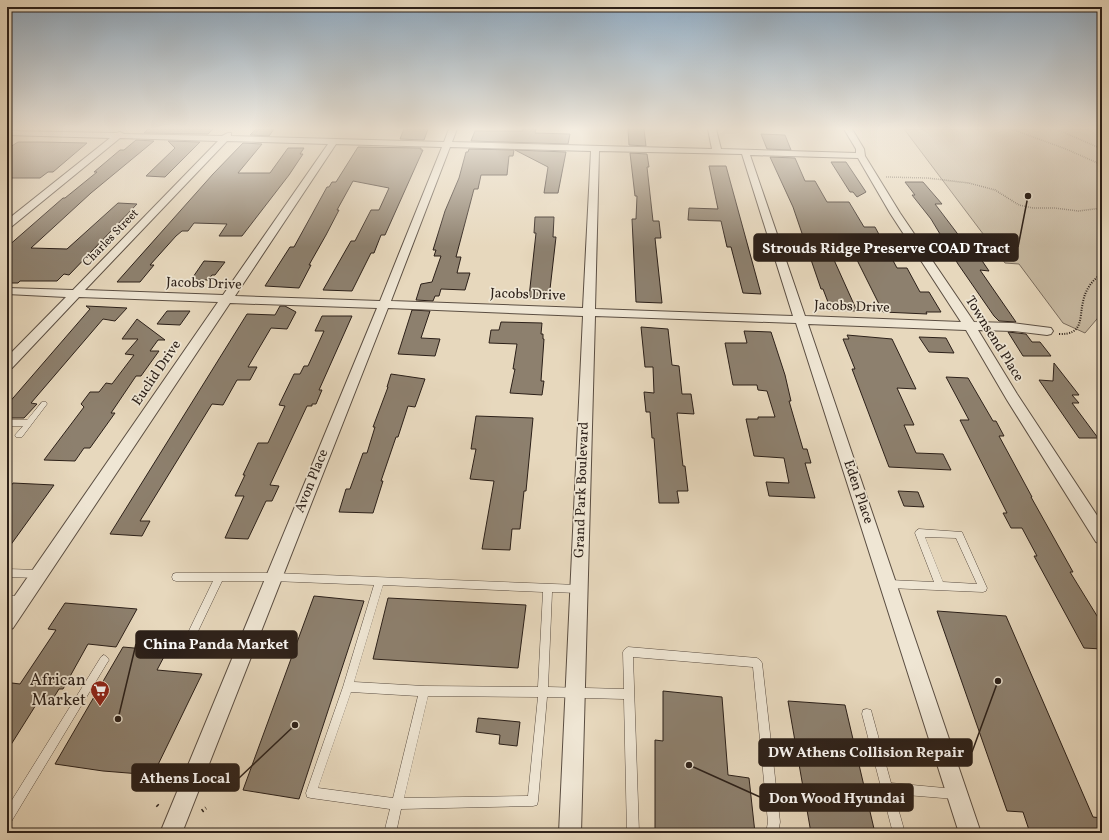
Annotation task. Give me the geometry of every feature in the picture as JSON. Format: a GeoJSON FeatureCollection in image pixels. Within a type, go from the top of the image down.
{"type":"FeatureCollection","features":[{"type":"Feature","properties":{"kind":"street"},"geometry":{"type":"LineString","coordinates":[[7,225],[78,168]]}},
{"type":"Feature","properties":{"kind":"street","name":"Charles Street"},"geometry":{"type":"LineString","coordinates":[[7,365],[196,168]]}},
{"type":"Feature","properties":{"kind":"street","name":"Euclid Drive"},"geometry":{"type":"LineString","coordinates":[[7,622],[315,168]]}},
{"type":"Feature","properties":{"kind":"street","name":"Avon Place"},"geometry":{"type":"LineString","coordinates":[[171,833],[272,577],[384,305],[438,168]]}},
{"type":"Feature","properties":{"kind":"street","name":"Grand Park Boulevard"},"geometry":{"type":"LineString","coordinates":[[570,833],[594,168]]}},
{"type":"Feature","properties":{"kind":"street","name":"Eden Place"},"geometry":{"type":"LineString","coordinates":[[751,168],[834,425],[889,584],[970,833]]}},
{"type":"Feature","properties":{"kind":"street","name":"Townsend Place"},"geometry":{"type":"LineString","coordinates":[[869,168],[896,213],[970,326],[1012,397],[1102,537]]}},
{"type":"Feature","properties":{"kind":"street","name":"Jacobs Drive"},"geometry":{"type":"LineString","coordinates":[[7,291],[1013,327],[1047,331]]}},
{"type":"Feature","properties":{"kind":"lane"},"geometry":{"type":"LineString","coordinates":[[19,435],[44,404]]}},
{"type":"Feature","properties":{"kind":"lane"},"geometry":{"type":"LineString","coordinates":[[7,423],[28,424]]}},
{"type":"Feature","properties":{"kind":"lane"},"geometry":{"type":"LineString","coordinates":[[889,584],[983,588],[959,535],[919,534],[940,586]]}},
{"type":"Feature","properties":{"kind":"lane"},"geometry":{"type":"LineString","coordinates":[[7,573],[40,574]]}},
{"type":"Feature","properties":{"kind":"lane"},"geometry":{"type":"LineString","coordinates":[[176,577],[272,577],[578,589]]}},
{"type":"Feature","properties":{"kind":"lane"},"geometry":{"type":"LineString","coordinates":[[187,645],[219,577]]}},
{"type":"Feature","properties":{"kind":"lane"},"geometry":{"type":"LineString","coordinates":[[380,581],[348,687],[311,793],[397,804],[533,801],[543,692],[548,588]]}},
{"type":"Feature","properties":{"kind":"lane"},"geometry":{"type":"LineString","coordinates":[[7,599],[22,600]]}},
{"type":"Feature","properties":{"kind":"lane"},"geometry":{"type":"LineString","coordinates":[[633,833],[628,652],[757,663],[774,822],[772,833]]}},
{"type":"Feature","properties":{"kind":"lane"},"geometry":{"type":"LineString","coordinates":[[7,818],[104,660]]}},
{"type":"Feature","properties":{"kind":"lane"},"geometry":{"type":"LineString","coordinates":[[348,687],[424,691],[629,694]]}},
{"type":"Feature","properties":{"kind":"lane"},"geometry":{"type":"LineString","coordinates":[[390,833],[424,691]]}},
{"type":"Feature","properties":{"kind":"lane"},"geometry":{"type":"LineString","coordinates":[[867,714],[900,833]]}},
{"type":"Feature","properties":{"kind":"lane"},"geometry":{"type":"LineString","coordinates":[[887,788],[958,794]]}},
{"type":"Feature","properties":{"kind":"path"},"geometry":{"type":"LineString","coordinates":[[874,176],[921,177],[978,185],[997,190],[1013,203],[1032,209],[1056,208],[1076,212],[1088,208],[1102,208]]}},
{"type":"Feature","properties":{"kind":"path"},"geometry":{"type":"LineString","coordinates":[[1047,331],[1062,335],[1070,334],[1076,331],[1082,314],[1082,304],[1088,288],[1096,277],[1102,274]]}},
{"type":"Feature","properties":{"kind":"path"},"geometry":{"type":"LineString","coordinates":[[202,811],[206,808]]}},
{"type":"Feature","properties":{"kind":"shaded area"},"geometry":{"type":"Polygon","coordinates":[[[934,168],[1102,168],[1102,313],[1085,333],[1063,323],[1019,264],[1005,263],[934,168]]]}},
{"type":"Feature","properties":{"kind":"building"},"geometry":{"type":"Polygon","coordinates":[[[7,168],[57,168],[53,172],[48,172],[40,178],[7,178],[7,168]]]}},
{"type":"Feature","properties":{"kind":"building"},"geometry":{"type":"Polygon","coordinates":[[[98,168],[121,168],[91,193],[31,248],[67,249],[118,203],[137,204],[69,275],[64,274],[57,281],[20,281],[18,283],[7,283],[7,247],[63,198],[65,198],[97,172],[94,172],[98,168]]]}},
{"type":"Feature","properties":{"kind":"building"},"geometry":{"type":"Polygon","coordinates":[[[154,168],[174,168],[165,177],[146,176],[154,168]]]}},
{"type":"Feature","properties":{"kind":"building"},"geometry":{"type":"Polygon","coordinates":[[[219,168],[242,168],[238,173],[270,173],[273,168],[294,168],[242,236],[219,236],[227,224],[194,223],[188,231],[182,231],[176,236],[150,265],[154,265],[140,282],[117,282],[219,168]]]}},
{"type":"Feature","properties":{"kind":"building"},"geometry":{"type":"Polygon","coordinates":[[[345,168],[415,168],[385,235],[381,235],[374,253],[371,253],[352,291],[323,290],[351,241],[355,241],[371,210],[379,210],[389,188],[353,181],[309,265],[311,265],[299,288],[265,286],[290,247],[294,247],[327,187],[329,187],[332,182],[336,182],[345,168]]]}},
{"type":"Feature","properties":{"kind":"building"},"geometry":{"type":"Polygon","coordinates":[[[462,168],[508,168],[507,175],[481,175],[478,189],[474,189],[456,257],[461,257],[457,273],[470,273],[465,290],[441,289],[439,296],[435,296],[433,301],[416,300],[421,284],[432,282],[441,256],[434,256],[436,250],[433,250],[445,211],[462,168]]]}},
{"type":"Feature","properties":{"kind":"building"},"geometry":{"type":"Polygon","coordinates":[[[548,168],[563,168],[558,193],[544,193],[548,168]]]}},
{"type":"Feature","properties":{"kind":"building"},"geometry":{"type":"Polygon","coordinates":[[[632,168],[647,168],[653,221],[659,221],[661,238],[655,238],[662,303],[636,302],[632,219],[636,219],[637,196],[635,196],[632,168]]]}},
{"type":"Feature","properties":{"kind":"building"},"geometry":{"type":"Polygon","coordinates":[[[709,168],[727,168],[761,294],[743,293],[731,247],[727,247],[721,221],[688,220],[689,208],[718,209],[709,168]]]}},
{"type":"Feature","properties":{"kind":"building"},"geometry":{"type":"Polygon","coordinates":[[[775,168],[799,168],[805,181],[815,181],[827,202],[849,202],[864,227],[875,227],[897,268],[907,268],[920,292],[929,292],[941,312],[926,312],[927,314],[883,312],[848,242],[830,251],[857,311],[831,310],[823,289],[821,289],[793,207],[775,168]]]}},
{"type":"Feature","properties":{"kind":"building"},"geometry":{"type":"Polygon","coordinates":[[[835,168],[850,168],[866,192],[857,197],[853,192],[850,192],[835,168]]]}},
{"type":"Feature","properties":{"kind":"building"},"geometry":{"type":"Polygon","coordinates":[[[905,182],[923,182],[942,204],[935,204],[960,237],[966,237],[989,271],[980,270],[1016,322],[999,321],[994,316],[958,264],[931,219],[912,195],[915,195],[905,182]]]}},
{"type":"Feature","properties":{"kind":"building"},"geometry":{"type":"Polygon","coordinates":[[[535,217],[554,217],[553,237],[556,237],[549,298],[529,297],[536,233],[534,233],[535,217]]]}},
{"type":"Feature","properties":{"kind":"building"},"geometry":{"type":"Polygon","coordinates":[[[204,261],[225,262],[215,275],[212,275],[208,280],[191,280],[204,261]]]}},
{"type":"Feature","properties":{"kind":"building"},"geometry":{"type":"Polygon","coordinates":[[[86,306],[127,308],[115,321],[103,319],[31,403],[37,404],[24,418],[7,418],[7,405],[90,309],[86,306]]]}},
{"type":"Feature","properties":{"kind":"building"},"geometry":{"type":"Polygon","coordinates":[[[280,306],[285,306],[296,312],[287,329],[271,328],[248,367],[257,367],[250,380],[237,380],[223,405],[212,404],[140,521],[150,521],[142,536],[110,534],[247,314],[275,315],[280,306]]]}},
{"type":"Feature","properties":{"kind":"building"},"geometry":{"type":"Polygon","coordinates":[[[412,310],[430,311],[421,338],[440,339],[435,356],[398,354],[412,310]]]}},
{"type":"Feature","properties":{"kind":"building"},"geometry":{"type":"Polygon","coordinates":[[[167,311],[190,311],[180,325],[157,324],[167,311]]]}},
{"type":"Feature","properties":{"kind":"building"},"geometry":{"type":"Polygon","coordinates":[[[322,316],[352,316],[319,390],[322,390],[316,404],[307,406],[270,485],[279,486],[272,501],[266,501],[248,539],[225,538],[244,496],[235,496],[245,475],[243,475],[258,443],[268,443],[285,406],[279,405],[294,374],[300,374],[304,366],[308,366],[324,331],[315,331],[322,316]]]}},
{"type":"Feature","properties":{"kind":"building"},"geometry":{"type":"Polygon","coordinates":[[[137,319],[165,340],[158,340],[150,351],[159,351],[141,376],[136,376],[111,413],[115,413],[90,448],[84,448],[75,461],[44,460],[84,407],[81,404],[90,392],[99,392],[106,383],[112,384],[134,355],[125,354],[138,339],[122,339],[137,319]]]}},
{"type":"Feature","properties":{"kind":"building"},"geometry":{"type":"Polygon","coordinates":[[[501,322],[542,323],[541,334],[543,334],[544,339],[541,381],[544,381],[542,395],[510,393],[515,369],[513,369],[517,344],[489,343],[491,330],[499,330],[501,322]]]}},
{"type":"Feature","properties":{"kind":"building"},"geometry":{"type":"Polygon","coordinates":[[[641,327],[668,329],[672,365],[679,366],[682,394],[691,394],[694,414],[677,413],[683,466],[685,466],[688,491],[677,491],[679,503],[659,503],[654,438],[652,438],[650,412],[646,412],[644,392],[654,393],[653,367],[645,367],[641,327]]]}},
{"type":"Feature","properties":{"kind":"building"},"geometry":{"type":"Polygon","coordinates":[[[744,331],[771,332],[785,375],[791,401],[789,401],[803,449],[807,449],[811,463],[805,463],[815,498],[769,496],[766,482],[789,483],[784,458],[754,456],[746,419],[775,417],[767,391],[758,390],[757,385],[733,385],[725,343],[747,343],[744,331]]]}},
{"type":"Feature","properties":{"kind":"building"},"geometry":{"type":"Polygon","coordinates":[[[1008,332],[1026,334],[1032,342],[1040,342],[1051,356],[1023,356],[1008,332]]]}},
{"type":"Feature","properties":{"kind":"building"},"geometry":{"type":"Polygon","coordinates":[[[847,335],[892,339],[916,389],[897,388],[914,425],[904,425],[916,453],[943,454],[951,470],[889,467],[852,369],[855,369],[843,339],[849,339],[847,335]]]}},
{"type":"Feature","properties":{"kind":"building"},"geometry":{"type":"Polygon","coordinates":[[[919,337],[946,338],[954,353],[929,352],[919,337]]]}},
{"type":"Feature","properties":{"kind":"building"},"geometry":{"type":"Polygon","coordinates":[[[1054,363],[1079,395],[1072,395],[1079,403],[1072,403],[1098,438],[1079,438],[1039,380],[1053,381],[1054,363]]]}},
{"type":"Feature","properties":{"kind":"building"},"geometry":{"type":"Polygon","coordinates":[[[391,374],[425,379],[415,407],[408,406],[381,481],[383,481],[373,513],[339,512],[346,489],[350,489],[363,453],[367,453],[375,427],[373,427],[388,387],[391,374]]]}},
{"type":"Feature","properties":{"kind":"building"},"geometry":{"type":"Polygon","coordinates":[[[946,377],[968,378],[993,421],[996,421],[1004,436],[999,436],[1073,572],[1070,572],[1102,624],[1102,649],[1084,648],[1034,556],[1037,556],[1022,528],[1011,528],[1003,513],[1007,513],[960,420],[969,420],[946,377]]]}},
{"type":"Feature","properties":{"kind":"building"},"geometry":{"type":"Polygon","coordinates":[[[476,416],[533,418],[526,491],[524,491],[520,529],[512,529],[510,550],[482,549],[494,481],[470,479],[476,449],[471,449],[476,416]]]}},
{"type":"Feature","properties":{"kind":"building"},"geometry":{"type":"Polygon","coordinates":[[[13,483],[54,485],[7,550],[7,491],[13,483]]]}},
{"type":"Feature","properties":{"kind":"building"},"geometry":{"type":"Polygon","coordinates":[[[898,491],[918,492],[924,507],[904,506],[898,491]]]}},
{"type":"Feature","properties":{"kind":"building"},"geometry":{"type":"Polygon","coordinates":[[[314,596],[364,601],[299,799],[243,790],[314,596]]]}},
{"type":"Feature","properties":{"kind":"building"},"geometry":{"type":"Polygon","coordinates":[[[388,598],[526,605],[518,668],[373,659],[388,598]]]}},
{"type":"Feature","properties":{"kind":"building"},"geometry":{"type":"Polygon","coordinates":[[[65,603],[137,609],[116,647],[88,644],[63,689],[59,689],[51,702],[39,700],[7,751],[7,691],[12,683],[20,684],[56,630],[48,629],[65,603]]]}},
{"type":"Feature","properties":{"kind":"building"},"geometry":{"type":"Polygon","coordinates":[[[937,611],[1006,616],[1093,817],[1102,818],[1102,833],[1030,833],[1023,812],[1007,811],[937,611]]]}},
{"type":"Feature","properties":{"kind":"building"},"geometry":{"type":"Polygon","coordinates":[[[123,647],[167,651],[157,670],[202,674],[153,775],[103,771],[55,764],[123,647]]]}},
{"type":"Feature","properties":{"kind":"building"},"geometry":{"type":"Polygon","coordinates":[[[663,691],[722,697],[728,775],[749,778],[755,833],[655,833],[655,740],[663,741],[663,691]]]}},
{"type":"Feature","properties":{"kind":"building"},"geometry":{"type":"Polygon","coordinates":[[[788,701],[845,705],[875,833],[811,833],[788,701]]]}},
{"type":"Feature","properties":{"kind":"building"},"geometry":{"type":"Polygon","coordinates":[[[478,718],[520,722],[517,746],[499,744],[500,735],[476,732],[478,718]]]}},
{"type":"Feature","properties":{"kind":"place","name":"Strouds Ridge Preserve COAD Tract"},"geometry":{"type":"Point","coordinates":[1028,196]}},
{"type":"Feature","properties":{"kind":"place","name":"DW Athens Collision Repair"},"geometry":{"type":"Point","coordinates":[998,681]}},
{"type":"Feature","properties":{"kind":"place","name":"African Market"},"geometry":{"type":"Point","coordinates":[100,707]}},
{"type":"Feature","properties":{"kind":"place","name":"China Panda Market"},"geometry":{"type":"Point","coordinates":[118,719]}},
{"type":"Feature","properties":{"kind":"place","name":"Athens Local"},"geometry":{"type":"Point","coordinates":[295,725]}},
{"type":"Feature","properties":{"kind":"place","name":"Don Wood Hyundai"},"geometry":{"type":"Point","coordinates":[689,765]}}]}
